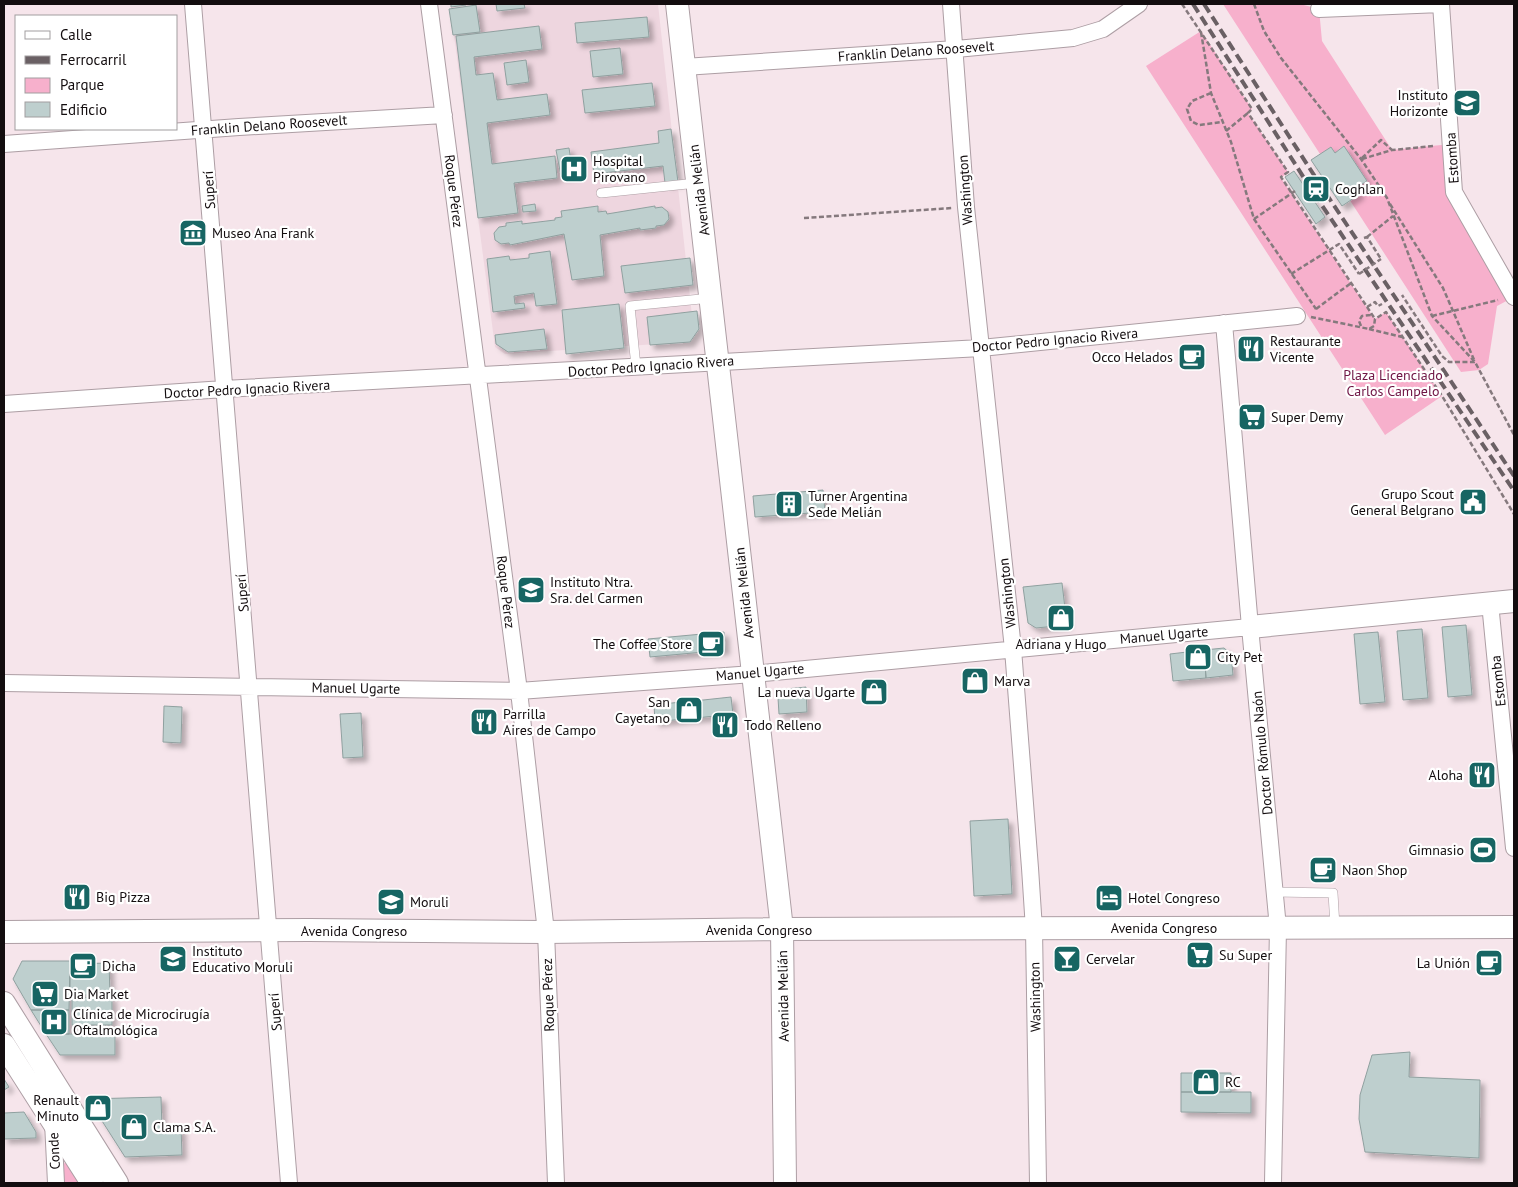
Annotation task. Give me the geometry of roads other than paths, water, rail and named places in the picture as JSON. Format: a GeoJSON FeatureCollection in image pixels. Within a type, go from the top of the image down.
{"type":"FeatureCollection","features":[{"type":"Feature","properties":{"kind":"main road","name":"Avenida Melián"},"geometry":{"type":"LineString","coordinates":[[677,4],[782,929],[785,1183]]}},
{"type":"Feature","properties":{"kind":"main road","name":"Manuel Ugarte"},"geometry":{"type":"LineString","coordinates":[[1250,628],[1514,601]]}},
{"type":"Feature","properties":{"kind":"main road","name":"Avenida Congreso"},"geometry":{"type":"LineString","coordinates":[[4,932],[546,932],[782,929],[1514,927]]}},
{"type":"Feature","properties":{"kind":"main road"},"geometry":{"type":"LineString","coordinates":[[4,1003],[118,1183]]}},
{"type":"Feature","properties":{"kind":"main road"},"geometry":{"type":"LineString","coordinates":[[4,1046],[92,1183]]}},
{"type":"Feature","properties":{"kind":"street","name":"Superí"},"geometry":{"type":"LineString","coordinates":[[194,4],[224,389],[250,688],[263,887],[269,932],[289,1183]]}},
{"type":"Feature","properties":{"kind":"street","name":"Roque Pérez"},"geometry":{"type":"LineString","coordinates":[[429,4],[519,691],[546,932],[556,1183]]}},
{"type":"Feature","properties":{"kind":"street","name":"Washington"},"geometry":{"type":"LineString","coordinates":[[951,4],[956,48],[966,207],[1013,649],[1034,929],[1038,1183]]}},
{"type":"Feature","properties":{"kind":"street","name":"Franklin Delano Roosevelt"},"geometry":{"type":"LineString","coordinates":[[684,67],[1073,38],[1103,29],[1139,4]]}},
{"type":"Feature","properties":{"kind":"street"},"geometry":{"type":"LineString","coordinates":[[1319,9],[1441,4]]}},
{"type":"Feature","properties":{"kind":"street","name":"Estomba"},"geometry":{"type":"LineString","coordinates":[[1441,4],[1454,192],[1514,297]]}},
{"type":"Feature","properties":{"kind":"street","name":"Franklin Delano Roosevelt"},"geometry":{"type":"LineString","coordinates":[[4,144],[205,129],[444,116]]}},
{"type":"Feature","properties":{"kind":"street","name":"Doctor Pedro Ignacio Rivera"},"geometry":{"type":"LineString","coordinates":[[4,404],[224,389],[478,377],[718,361],[982,348],[1298,316]]}},
{"type":"Feature","properties":{"kind":"street","name":"Doctor Rómulo Naón"},"geometry":{"type":"LineString","coordinates":[[1224,323],[1278,928],[1272,1183]]}},
{"type":"Feature","properties":{"kind":"street","name":"Estomba"},"geometry":{"type":"LineString","coordinates":[[1490,603],[1514,848]]}},
{"type":"Feature","properties":{"kind":"street","name":"Manuel Ugarte"},"geometry":{"type":"LineString","coordinates":[[4,683],[519,691],[753,674],[1250,628]]}},
{"type":"Feature","properties":{"kind":"street","name":"Conde"},"geometry":{"type":"LineString","coordinates":[[52,1120],[56,1183]]}},
{"type":"Feature","properties":{"kind":"lane"},"geometry":{"type":"LineString","coordinates":[[601,193],[698,184]]}},
{"type":"Feature","properties":{"kind":"lane"},"geometry":{"type":"LineString","coordinates":[[636,367],[630,306],[711,298]]}},
{"type":"Feature","properties":{"kind":"lane"},"geometry":{"type":"LineString","coordinates":[[1275,892],[1333,893],[1335,928]]}},
{"type":"Feature","properties":{"kind":"railway"},"geometry":{"type":"LineString","coordinates":[[1193,4],[1313,192],[1514,491]]}},
{"type":"Feature","properties":{"kind":"railway"},"geometry":{"type":"LineString","coordinates":[[1204,4],[1321,186],[1514,476]]}},
{"type":"Feature","properties":{"kind":"place","name":"Instituto Horizonte"},"geometry":{"type":"Point","coordinates":[1467,103]}},
{"type":"Feature","properties":{"kind":"place","name":"Hospital Pirovano"},"geometry":{"type":"Point","coordinates":[574,169]}},
{"type":"Feature","properties":{"kind":"place","name":"Coghlan"},"geometry":{"type":"Point","coordinates":[1316,189]}},
{"type":"Feature","properties":{"kind":"place","name":"Museo Ana Frank"},"geometry":{"type":"Point","coordinates":[193,233]}},
{"type":"Feature","properties":{"kind":"place","name":"Restaurante Vicente"},"geometry":{"type":"Point","coordinates":[1251,349]}},
{"type":"Feature","properties":{"kind":"place","name":"Occo Helados"},"geometry":{"type":"Point","coordinates":[1192,357]}},
{"type":"Feature","properties":{"kind":"place","name":"Super Demy"},"geometry":{"type":"Point","coordinates":[1252,417]}},
{"type":"Feature","properties":{"kind":"place","name":"Grupo Scout General Belgrano"},"geometry":{"type":"Point","coordinates":[1473,502]}},
{"type":"Feature","properties":{"kind":"place","name":"Turner Argentina Sede Melián"},"geometry":{"type":"Point","coordinates":[789,504]}},
{"type":"Feature","properties":{"kind":"place","name":"Instituto Ntra. Sra. del Carmen"},"geometry":{"type":"Point","coordinates":[531,590]}},
{"type":"Feature","properties":{"kind":"place","name":"Adriana y Hugo"},"geometry":{"type":"Point","coordinates":[1061,618]}},
{"type":"Feature","properties":{"kind":"place","name":"The Coffee Store"},"geometry":{"type":"Point","coordinates":[711,644]}},
{"type":"Feature","properties":{"kind":"place","name":"City Pet"},"geometry":{"type":"Point","coordinates":[1198,657]}},
{"type":"Feature","properties":{"kind":"place","name":"Marva"},"geometry":{"type":"Point","coordinates":[975,681]}},
{"type":"Feature","properties":{"kind":"place","name":"La nueva Ugarte"},"geometry":{"type":"Point","coordinates":[874,692]}},
{"type":"Feature","properties":{"kind":"place","name":"San Cayetano"},"geometry":{"type":"Point","coordinates":[689,710]}},
{"type":"Feature","properties":{"kind":"place","name":"Parrilla Aires de Campo"},"geometry":{"type":"Point","coordinates":[484,722]}},
{"type":"Feature","properties":{"kind":"place","name":"Todo Relleno"},"geometry":{"type":"Point","coordinates":[725,725]}},
{"type":"Feature","properties":{"kind":"place","name":"Aloha"},"geometry":{"type":"Point","coordinates":[1482,775]}},
{"type":"Feature","properties":{"kind":"place","name":"Gimnasio"},"geometry":{"type":"Point","coordinates":[1483,850]}},
{"type":"Feature","properties":{"kind":"place","name":"Naon Shop"},"geometry":{"type":"Point","coordinates":[1323,870]}},
{"type":"Feature","properties":{"kind":"place","name":"Big Pizza"},"geometry":{"type":"Point","coordinates":[77,897]}},
{"type":"Feature","properties":{"kind":"place","name":"Hotel Congreso"},"geometry":{"type":"Point","coordinates":[1109,898]}},
{"type":"Feature","properties":{"kind":"place","name":"Moruli"},"geometry":{"type":"Point","coordinates":[391,902]}},
{"type":"Feature","properties":{"kind":"place","name":"Su Super"},"geometry":{"type":"Point","coordinates":[1200,955]}},
{"type":"Feature","properties":{"kind":"place","name":"Instituto Educativo Moruli"},"geometry":{"type":"Point","coordinates":[173,959]}},
{"type":"Feature","properties":{"kind":"place","name":"Cervelar"},"geometry":{"type":"Point","coordinates":[1067,959]}},
{"type":"Feature","properties":{"kind":"place","name":"La Unión"},"geometry":{"type":"Point","coordinates":[1489,963]}},
{"type":"Feature","properties":{"kind":"place","name":"Dicha"},"geometry":{"type":"Point","coordinates":[83,966]}},
{"type":"Feature","properties":{"kind":"place","name":"Dia Market"},"geometry":{"type":"Point","coordinates":[45,994]}},
{"type":"Feature","properties":{"kind":"place","name":"Clínica de Microcirugía Oftalmológica"},"geometry":{"type":"Point","coordinates":[54,1022]}},
{"type":"Feature","properties":{"kind":"place","name":"RC"},"geometry":{"type":"Point","coordinates":[1206,1082]}},
{"type":"Feature","properties":{"kind":"place","name":"Renault Minuto"},"geometry":{"type":"Point","coordinates":[98,1108]}},
{"type":"Feature","properties":{"kind":"place","name":"Clama S.A."},"geometry":{"type":"Point","coordinates":[134,1127]}},
{"type":"Feature","properties":{"kind":"park label","name":"Plaza Licenciado Carlos Campelo"},"geometry":{"type":"Point","coordinates":[1393,384]}}]}
